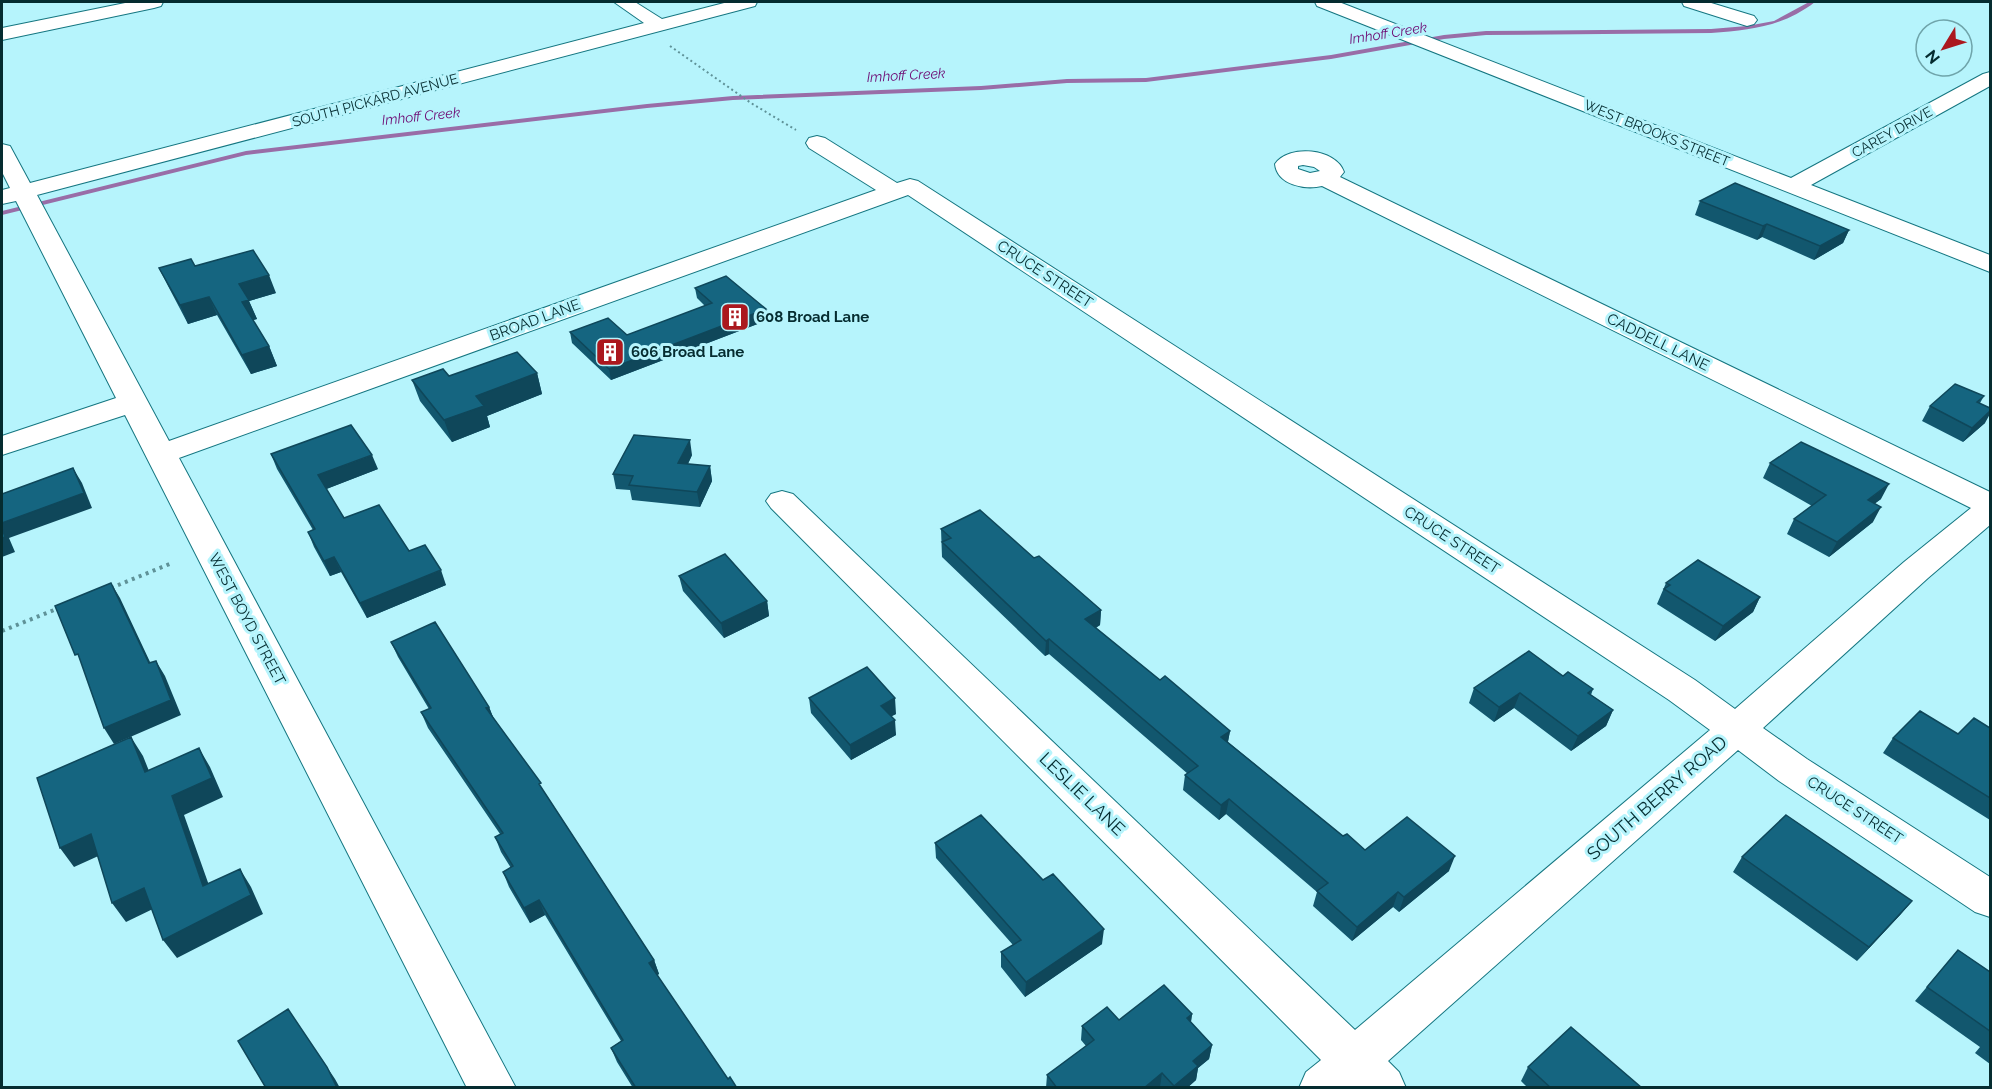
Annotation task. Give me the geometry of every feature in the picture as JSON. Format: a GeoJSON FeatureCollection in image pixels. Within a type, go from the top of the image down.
{"type":"FeatureCollection","features":[{"type":"Feature","properties":{"kind":"street"},"geometry":{"type":"LineString","coordinates":[[2,34],[154,2]]}},
{"type":"Feature","properties":{"kind":"street"},"geometry":{"type":"LineString","coordinates":[[623,2],[651,27]]}},
{"type":"Feature","properties":{"kind":"street","name":"SOUTH PICKARD AVENUE"},"geometry":{"type":"LineString","coordinates":[[22,201],[748,2]]}},
{"type":"Feature","properties":{"kind":"street","name":"WEST BROOKS STREET"},"geometry":{"type":"LineString","coordinates":[[1324,2],[1990,264]]}},
{"type":"Feature","properties":{"kind":"street"},"geometry":{"type":"LineString","coordinates":[[1691,2],[1747,20]]}},
{"type":"Feature","properties":{"kind":"street","name":"CAREY DRIVE"},"geometry":{"type":"LineString","coordinates":[[1792,186],[1990,78]]}},
{"type":"Feature","properties":{"kind":"street"},"geometry":{"type":"LineString","coordinates":[[817,143],[839,136]]}},
{"type":"Feature","properties":{"kind":"street","name":"CRUCE STREET"},"geometry":{"type":"LineString","coordinates":[[817,143],[902,189],[1682,690],[1793,770],[1990,898]]}},
{"type":"Feature","properties":{"kind":"street","name":"WEST BOYD STREET"},"geometry":{"type":"LineString","coordinates":[[2,151],[22,201],[161,453],[492,1088]]}},
{"type":"Feature","properties":{"kind":"street","name":"CADDELL LANE"},"geometry":{"type":"LineString","coordinates":[[1326,178],[1990,504]]}},
{"type":"Feature","properties":{"kind":"street","name":"BROAD LANE"},"geometry":{"type":"LineString","coordinates":[[161,453],[902,189]]}},
{"type":"Feature","properties":{"kind":"street"},"geometry":{"type":"LineString","coordinates":[[2,446],[133,402]]}},
{"type":"Feature","properties":{"kind":"street","name":"LESLIE LANE"},"geometry":{"type":"LineString","coordinates":[[782,501],[1353,1078]]}},
{"type":"Feature","properties":{"kind":"street","name":"SOUTH BERRY ROAD"},"geometry":{"type":"LineString","coordinates":[[1353,1078],[1737,729],[1916,570],[1990,509]]}},
{"type":"Feature","properties":{"kind":"path"},"geometry":{"type":"LineString","coordinates":[[651,27],[751,103],[817,143]]}},
{"type":"Feature","properties":{"kind":"path"},"geometry":{"type":"LineString","coordinates":[[108,589],[172,563]]}},
{"type":"Feature","properties":{"kind":"path"},"geometry":{"type":"LineString","coordinates":[[2,632],[65,606]]}},
{"type":"Feature","properties":{"kind":"building"},"geometry":{"type":"Polygon","coordinates":[[[1735,183],[1849,230],[1820,246],[1767,224],[1763,226],[1700,201],[1735,183]]]}},
{"type":"Feature","properties":{"kind":"building"},"geometry":{"type":"Polygon","coordinates":[[[253,250],[269,275],[239,284],[249,300],[242,302],[269,346],[242,355],[209,297],[180,305],[159,268],[191,259],[195,266],[253,250]]]}},
{"type":"Feature","properties":{"kind":"building"},"geometry":{"type":"Polygon","coordinates":[[[726,276],[766,309],[609,369],[570,332],[608,318],[627,335],[712,303],[695,288],[726,276]]]}},
{"type":"Feature","properties":{"kind":"building"},"geometry":{"type":"Polygon","coordinates":[[[517,352],[537,373],[476,396],[484,406],[444,420],[412,380],[443,369],[449,376],[517,352]]]}},
{"type":"Feature","properties":{"kind":"building"},"geometry":{"type":"Polygon","coordinates":[[[1955,384],[1984,396],[1977,402],[1990,408],[1990,411],[1972,428],[1930,406],[1955,384]]]}},
{"type":"Feature","properties":{"kind":"building"},"geometry":{"type":"Polygon","coordinates":[[[351,425],[372,455],[318,475],[344,518],[379,505],[409,551],[425,545],[441,570],[360,603],[334,557],[324,561],[308,532],[315,529],[271,454],[351,425]]]}},
{"type":"Feature","properties":{"kind":"building"},"geometry":{"type":"Polygon","coordinates":[[[634,435],[690,440],[678,463],[710,466],[697,492],[629,485],[633,476],[613,474],[634,435]]]}},
{"type":"Feature","properties":{"kind":"building"},"geometry":{"type":"Polygon","coordinates":[[[1801,442],[1889,484],[1868,500],[1881,507],[1837,542],[1794,519],[1826,495],[1770,463],[1801,442]]]}},
{"type":"Feature","properties":{"kind":"building"},"geometry":{"type":"Polygon","coordinates":[[[73,468],[84,493],[2,523],[2,494],[73,468]]]}},
{"type":"Feature","properties":{"kind":"building"},"geometry":{"type":"Polygon","coordinates":[[[980,510],[1034,558],[1039,556],[1101,610],[1085,619],[1160,680],[1165,676],[1230,731],[1221,737],[1343,836],[1347,834],[1365,850],[1407,817],[1455,856],[1404,897],[1398,892],[1357,927],[1317,891],[1328,883],[1229,799],[1221,805],[1185,775],[1198,766],[1049,639],[1046,641],[942,542],[951,538],[941,529],[980,510]]]}},
{"type":"Feature","properties":{"kind":"building"},"geometry":{"type":"Polygon","coordinates":[[[725,554],[767,601],[721,623],[679,576],[725,554]]]}},
{"type":"Feature","properties":{"kind":"building"},"geometry":{"type":"Polygon","coordinates":[[[1698,560],[1760,597],[1723,626],[1664,589],[1670,585],[1666,583],[1698,560]]]}},
{"type":"Feature","properties":{"kind":"building"},"geometry":{"type":"Polygon","coordinates":[[[111,583],[149,663],[156,661],[171,700],[104,728],[78,654],[75,655],[55,606],[111,583]]]}},
{"type":"Feature","properties":{"kind":"building"},"geometry":{"type":"Polygon","coordinates":[[[435,622],[489,707],[486,708],[541,783],[539,784],[654,960],[649,963],[728,1079],[730,1077],[737,1088],[636,1088],[611,1048],[623,1040],[539,900],[524,908],[503,872],[513,866],[495,837],[503,833],[421,712],[431,708],[391,642],[435,622]]]}},
{"type":"Feature","properties":{"kind":"building"},"geometry":{"type":"Polygon","coordinates":[[[1529,651],[1563,676],[1568,672],[1593,689],[1588,693],[1613,710],[1578,736],[1520,693],[1499,707],[1474,688],[1529,651]]]}},
{"type":"Feature","properties":{"kind":"building"},"geometry":{"type":"Polygon","coordinates":[[[867,667],[895,698],[881,706],[895,720],[850,745],[809,698],[867,667]]]}},
{"type":"Feature","properties":{"kind":"building"},"geometry":{"type":"Polygon","coordinates":[[[1920,711],[1958,734],[1974,718],[1990,728],[1990,798],[1893,738],[1920,711]]]}},
{"type":"Feature","properties":{"kind":"building"},"geometry":{"type":"Polygon","coordinates":[[[131,737],[145,772],[199,748],[212,778],[172,796],[203,886],[240,869],[251,895],[163,940],[144,888],[112,903],[91,834],[60,848],[37,778],[131,737]]]}},
{"type":"Feature","properties":{"kind":"building"},"geometry":{"type":"Polygon","coordinates":[[[981,815],[1043,880],[1053,874],[1104,929],[1026,982],[1001,952],[1021,940],[935,843],[981,815]]]}},
{"type":"Feature","properties":{"kind":"building"},"geometry":{"type":"Polygon","coordinates":[[[1786,815],[1912,901],[1869,947],[1742,857],[1786,815]]]}},
{"type":"Feature","properties":{"kind":"building"},"geometry":{"type":"Polygon","coordinates":[[[1958,950],[1990,972],[1990,1031],[1927,987],[1958,950]]]}},
{"type":"Feature","properties":{"kind":"building"},"geometry":{"type":"Polygon","coordinates":[[[1164,985],[1192,1014],[1187,1018],[1212,1045],[1193,1061],[1198,1066],[1174,1086],[1162,1073],[1144,1088],[1057,1088],[1047,1075],[1094,1040],[1082,1026],[1107,1007],[1119,1020],[1164,985]]]}},
{"type":"Feature","properties":{"kind":"building"},"geometry":{"type":"Polygon","coordinates":[[[288,1009],[327,1067],[337,1088],[266,1088],[238,1041],[288,1009]]]}},
{"type":"Feature","properties":{"kind":"building"},"geometry":{"type":"Polygon","coordinates":[[[1571,1027],[1642,1088],[1551,1088],[1528,1067],[1571,1027]]]}},
{"type":"Feature","properties":{"kind":"waterway","name":"Imhoff Creek"},"geometry":{"type":"LineString","coordinates":[[2,213],[246,153],[647,106],[733,98],[981,88],[1067,81],[1146,80],[1331,57],[1444,37],[1486,33],[1711,31],[1747,28],[1776,22],[1812,2]]}},
{"type":"Feature","properties":{"kind":"place","name":"608 Broad Lane"},"geometry":{"type":"Point","coordinates":[735,317]}},
{"type":"Feature","properties":{"kind":"place","name":"606 Broad Lane"},"geometry":{"type":"Point","coordinates":[610,352]}}]}
